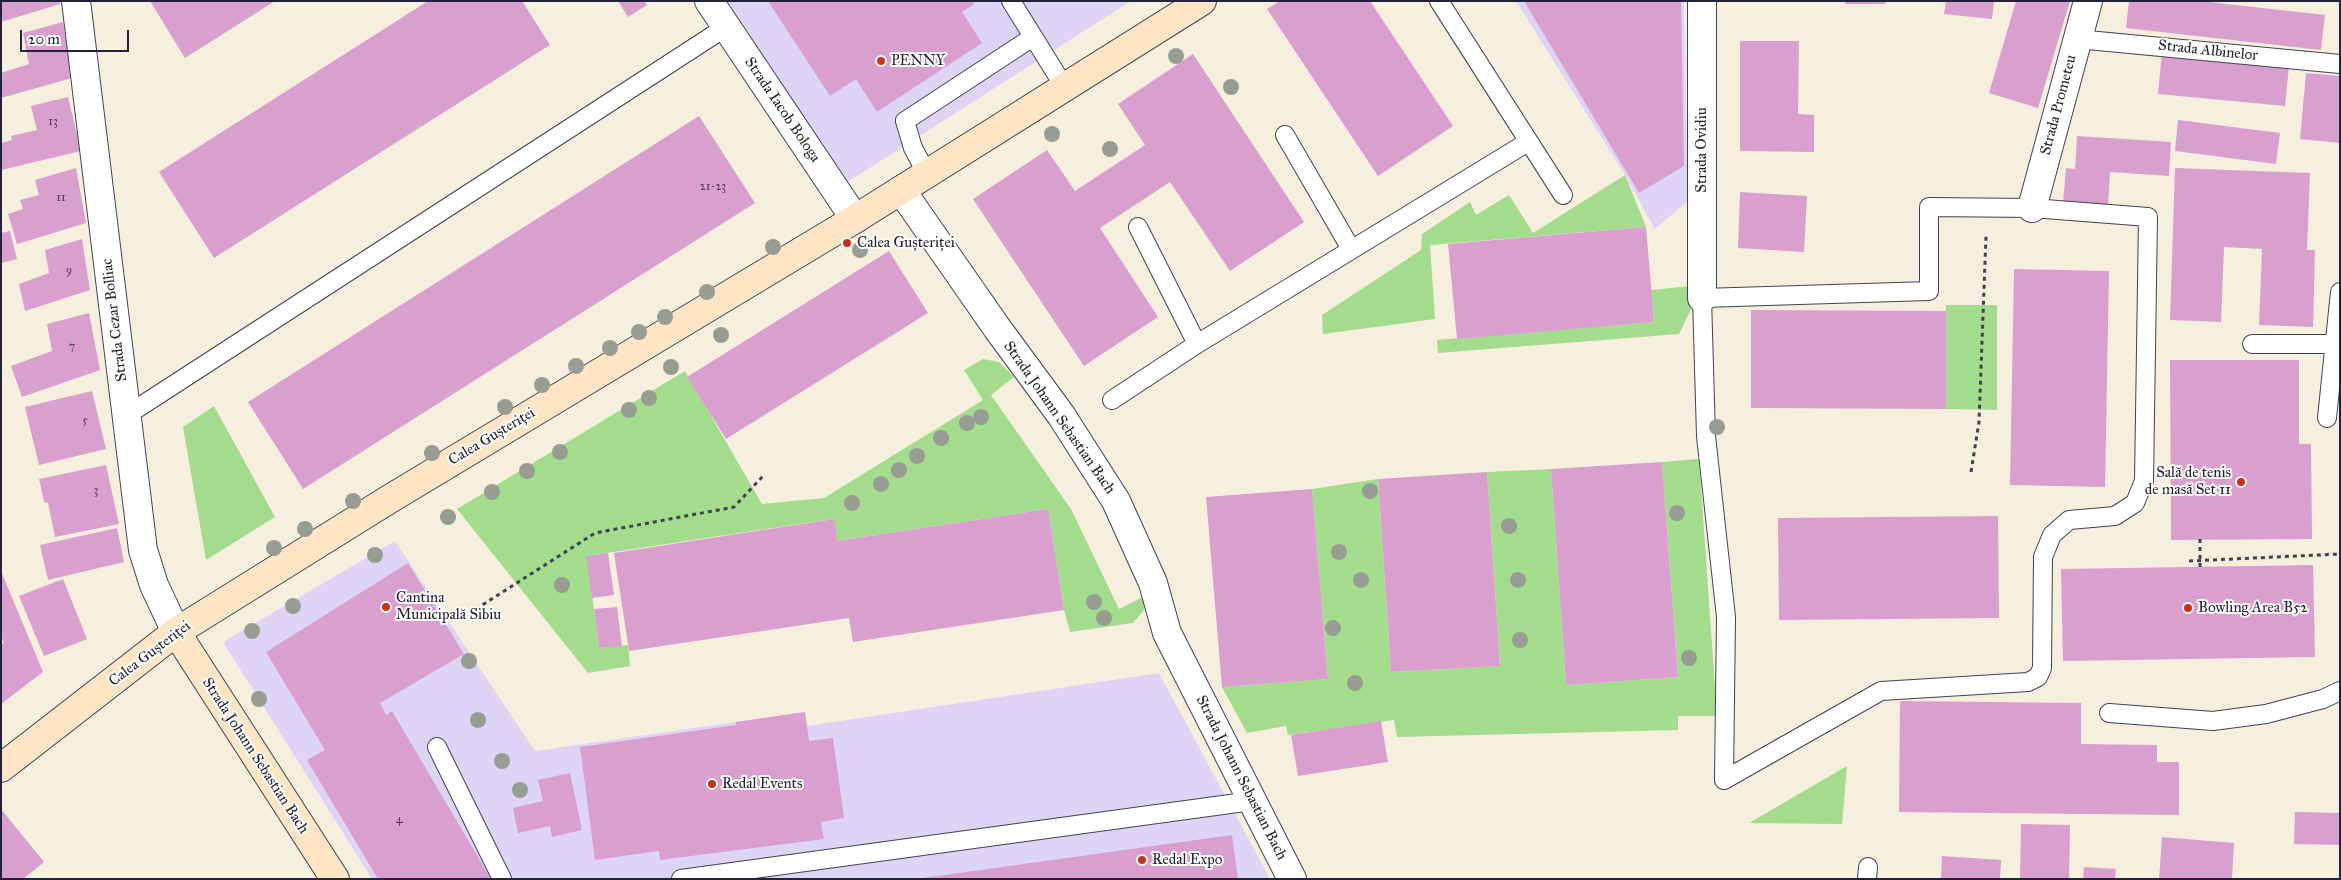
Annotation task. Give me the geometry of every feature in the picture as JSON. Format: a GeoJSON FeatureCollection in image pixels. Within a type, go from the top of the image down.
{"type":"FeatureCollection","features":[{"type":"Feature","properties":{"kind":"main road","name":"Calea Gușteriței"},"geometry":{"type":"LineString","coordinates":[[1,768],[176,632],[397,495],[855,219],[1202,1]]}},
{"type":"Feature","properties":{"kind":"main road","name":"Strada Johann Sebastian Bach"},"geometry":{"type":"LineString","coordinates":[[176,632],[335,879]]}},
{"type":"Feature","properties":{"kind":"street","name":"Strada Cezar Bolliac"},"geometry":{"type":"LineString","coordinates":[[76,1],[143,550],[154,585],[176,632]]}},
{"type":"Feature","properties":{"kind":"street","name":"Strada Iacob Bologa"},"geometry":{"type":"LineString","coordinates":[[709,1],[855,219]]}},
{"type":"Feature","properties":{"kind":"street","name":"Strada Ovidiu"},"geometry":{"type":"LineString","coordinates":[[1702,1],[1702,298]]}},
{"type":"Feature","properties":{"kind":"street","name":"Strada Prometeu"},"geometry":{"type":"LineString","coordinates":[[2032,208],[2088,1]]}},
{"type":"Feature","properties":{"kind":"street","name":"Strada Johann Sebastian Bach"},"geometry":{"type":"LineString","coordinates":[[900,190],[1061,416],[1116,501],[1153,583],[1167,633],[1292,879]]}},
{"type":"Feature","properties":{"kind":"lane"},"geometry":{"type":"LineString","coordinates":[[1011,1],[1065,88]]}},
{"type":"Feature","properties":{"kind":"lane"},"geometry":{"type":"LineString","coordinates":[[1438,1],[1563,195]]}},
{"type":"Feature","properties":{"kind":"lane"},"geometry":{"type":"LineString","coordinates":[[127,415],[726,27]]}},
{"type":"Feature","properties":{"kind":"lane"},"geometry":{"type":"LineString","coordinates":[[927,174],[913,148],[905,121],[1033,37]]}},
{"type":"Feature","properties":{"kind":"lane","name":"Strada Albinelor"},"geometry":{"type":"LineString","coordinates":[[2077,38],[2340,64]]}},
{"type":"Feature","properties":{"kind":"lane"},"geometry":{"type":"LineString","coordinates":[[1285,135],[1351,249]]}},
{"type":"Feature","properties":{"kind":"lane"},"geometry":{"type":"LineString","coordinates":[[1112,400],[1197,344],[1528,142]]}},
{"type":"Feature","properties":{"kind":"lane"},"geometry":{"type":"LineString","coordinates":[[1929,207],[1987,208],[2032,208],[2148,217],[2144,481],[2135,503],[2115,516],[2069,520],[2052,535],[2043,557],[2042,668],[2038,677],[2028,682],[1881,691],[1724,780],[1726,617],[1706,436],[1702,298],[1929,291],[1929,207]]}},
{"type":"Feature","properties":{"kind":"lane"},"geometry":{"type":"LineString","coordinates":[[1138,227],[1197,344]]}},
{"type":"Feature","properties":{"kind":"lane"},"geometry":{"type":"LineString","coordinates":[[2327,418],[2340,292]]}},
{"type":"Feature","properties":{"kind":"lane"},"geometry":{"type":"LineString","coordinates":[[2252,344],[2334,344]]}},
{"type":"Feature","properties":{"kind":"lane"},"geometry":{"type":"LineString","coordinates":[[2109,713],[2213,721],[2266,714],[2323,699],[2340,691]]}},
{"type":"Feature","properties":{"kind":"lane"},"geometry":{"type":"LineString","coordinates":[[437,748],[502,879]]}},
{"type":"Feature","properties":{"kind":"lane"},"geometry":{"type":"LineString","coordinates":[[681,879],[1252,800]]}},
{"type":"Feature","properties":{"kind":"path"},"geometry":{"type":"LineString","coordinates":[[1971,472],[1979,422],[1987,208]]}},
{"type":"Feature","properties":{"kind":"path"},"geometry":{"type":"LineString","coordinates":[[476,609],[595,533],[734,507],[764,475]]}},
{"type":"Feature","properties":{"kind":"path"},"geometry":{"type":"LineString","coordinates":[[2200,540],[2200,567]]}},
{"type":"Feature","properties":{"kind":"path"},"geometry":{"type":"LineString","coordinates":[[2189,560],[2340,554]]}},
{"type":"Feature","properties":{"kind":"shaded area"},"geometry":{"type":"Polygon","coordinates":[[[728,1],[1131,1],[846,183],[728,1]]]}},
{"type":"Feature","properties":{"kind":"shaded area"},"geometry":{"type":"Polygon","coordinates":[[[1516,1],[1684,1],[1688,201],[1655,229],[1625,175],[1516,1]]]}},
{"type":"Feature","properties":{"kind":"shaded area"},"geometry":{"type":"Polygon","coordinates":[[[395,541],[535,751],[805,712],[807,726],[1159,673],[1270,879],[372,879],[223,642],[395,541]]]}},
{"type":"Feature","properties":{"kind":"green space"},"geometry":{"type":"Polygon","coordinates":[[[1625,175],[1646,227],[1430,245],[1435,319],[1323,334],[1322,315],[1421,250],[1422,234],[1470,202],[1476,215],[1509,195],[1533,233],[1625,175]]]}},
{"type":"Feature","properties":{"kind":"green space"},"geometry":{"type":"Polygon","coordinates":[[[1692,286],[1691,309],[1679,334],[1438,353],[1437,340],[1654,322],[1651,290],[1692,286]]]}},
{"type":"Feature","properties":{"kind":"green space"},"geometry":{"type":"Polygon","coordinates":[[[1946,305],[1997,305],[1997,410],[1946,409],[1946,305]]]}},
{"type":"Feature","properties":{"kind":"green space"},"geometry":{"type":"Polygon","coordinates":[[[983,359],[999,362],[1014,377],[991,395],[1071,509],[1119,609],[1147,595],[1144,610],[1133,623],[1070,632],[1064,610],[1048,509],[837,541],[833,519],[587,556],[599,648],[628,645],[630,666],[588,673],[457,509],[685,371],[762,504],[824,498],[983,400],[964,370],[983,359]]]}},
{"type":"Feature","properties":{"kind":"green space"},"geometry":{"type":"Polygon","coordinates":[[[214,406],[275,517],[206,560],[183,427],[214,406]]]}},
{"type":"Feature","properties":{"kind":"green space"},"geometry":{"type":"Polygon","coordinates":[[[1699,459],[1717,716],[1678,716],[1678,730],[1397,737],[1394,720],[1288,735],[1286,726],[1247,733],[1222,687],[1328,679],[1312,489],[1378,479],[1391,672],[1500,666],[1487,472],[1551,469],[1566,685],[1678,677],[1662,462],[1699,459]]]}},
{"type":"Feature","properties":{"kind":"green space"},"geometry":{"type":"Polygon","coordinates":[[[1847,766],[1842,824],[1749,823],[1847,766]]]}},
{"type":"Feature","properties":{"kind":"building"},"geometry":{"type":"Polygon","coordinates":[[[1,1],[60,1],[60,4],[1,22],[1,1]]]}},
{"type":"Feature","properties":{"kind":"building"},"geometry":{"type":"Polygon","coordinates":[[[150,1],[275,1],[185,58],[150,1]]]}},
{"type":"Feature","properties":{"kind":"building"},"geometry":{"type":"Polygon","coordinates":[[[428,1],[522,1],[550,45],[214,258],[159,172],[428,1]]]}},
{"type":"Feature","properties":{"kind":"building"},"geometry":{"type":"Polygon","coordinates":[[[618,1],[644,1],[647,5],[628,17],[618,1]]]}},
{"type":"Feature","properties":{"kind":"building","name":"PENNY"},"geometry":{"type":"Polygon","coordinates":[[[768,1],[973,1],[974,4],[962,12],[982,43],[877,112],[856,79],[830,96],[768,1]]]}},
{"type":"Feature","properties":{"kind":"building"},"geometry":{"type":"Polygon","coordinates":[[[1280,1],[1370,1],[1453,126],[1378,176],[1267,9],[1280,1]]]}},
{"type":"Feature","properties":{"kind":"building"},"geometry":{"type":"Polygon","coordinates":[[[1524,1],[1681,1],[1684,166],[1639,193],[1524,1]]]}},
{"type":"Feature","properties":{"kind":"building"},"geometry":{"type":"Polygon","coordinates":[[[1845,1],[1885,1],[1885,4],[1845,4],[1845,1]]]}},
{"type":"Feature","properties":{"kind":"building"},"geometry":{"type":"Polygon","coordinates":[[[1946,1],[1994,1],[1992,19],[1944,14],[1946,1]]]}},
{"type":"Feature","properties":{"kind":"building"},"geometry":{"type":"Polygon","coordinates":[[[2016,1],[2070,1],[2038,108],[1989,93],[2016,1]]]}},
{"type":"Feature","properties":{"kind":"building"},"geometry":{"type":"Polygon","coordinates":[[[2129,1],[2200,1],[2325,15],[2321,50],[2126,28],[2129,1]]]}},
{"type":"Feature","properties":{"kind":"building"},"geometry":{"type":"Polygon","coordinates":[[[63,22],[72,78],[1,98],[1,73],[29,64],[23,33],[63,22]]]}},
{"type":"Feature","properties":{"kind":"building"},"geometry":{"type":"Polygon","coordinates":[[[1740,41],[1799,41],[1798,114],[1814,115],[1814,152],[1740,151],[1740,41]]]}},
{"type":"Feature","properties":{"kind":"building"},"geometry":{"type":"Polygon","coordinates":[[[2162,53],[2289,66],[2285,106],[2158,94],[2162,53]]]}},
{"type":"Feature","properties":{"kind":"building"},"geometry":{"type":"Polygon","coordinates":[[[1193,54],[1304,222],[1230,271],[1170,182],[1100,228],[1158,317],[1084,366],[973,199],[1047,150],[1075,191],[1145,145],[1118,104],[1193,54]]]}},
{"type":"Feature","properties":{"kind":"building"},"geometry":{"type":"Polygon","coordinates":[[[2306,73],[2340,76],[2340,143],[2300,139],[2306,73]]]}},
{"type":"Feature","properties":{"kind":"building"},"geometry":{"type":"Polygon","coordinates":[[[68,97],[81,151],[1,170],[1,143],[12,140],[11,136],[37,130],[31,106],[68,97]]]}},
{"type":"Feature","properties":{"kind":"building"},"geometry":{"type":"Polygon","coordinates":[[[699,116],[755,203],[303,489],[248,402],[699,116]]]}},
{"type":"Feature","properties":{"kind":"building"},"geometry":{"type":"Polygon","coordinates":[[[2178,120],[2280,133],[2276,164],[2175,151],[2178,120]]]}},
{"type":"Feature","properties":{"kind":"building"},"geometry":{"type":"Polygon","coordinates":[[[2077,136],[2171,142],[2169,176],[2110,172],[2108,206],[2063,203],[2066,168],[2075,169],[2077,136]]]}},
{"type":"Feature","properties":{"kind":"building"},"geometry":{"type":"Polygon","coordinates":[[[76,168],[86,223],[17,244],[8,214],[23,209],[20,200],[39,195],[35,180],[76,168]]]}},
{"type":"Feature","properties":{"kind":"building"},"geometry":{"type":"Polygon","coordinates":[[[2175,168],[2310,173],[2307,250],[2315,250],[2313,327],[2259,325],[2262,249],[2224,247],[2221,322],[2170,320],[2175,168]]]}},
{"type":"Feature","properties":{"kind":"building"},"geometry":{"type":"Polygon","coordinates":[[[1740,192],[1807,196],[1804,252],[1738,248],[1740,192]]]}},
{"type":"Feature","properties":{"kind":"building"},"geometry":{"type":"Polygon","coordinates":[[[1646,227],[1654,322],[1457,339],[1448,244],[1646,227]]]}},
{"type":"Feature","properties":{"kind":"building"},"geometry":{"type":"Polygon","coordinates":[[[10,231],[17,259],[1,263],[1,233],[10,231]]]}},
{"type":"Feature","properties":{"kind":"building"},"geometry":{"type":"Polygon","coordinates":[[[82,239],[90,290],[25,311],[19,284],[49,273],[45,250],[82,239]]]}},
{"type":"Feature","properties":{"kind":"building"},"geometry":{"type":"Polygon","coordinates":[[[889,251],[928,313],[726,439],[687,377],[889,251]]]}},
{"type":"Feature","properties":{"kind":"building"},"geometry":{"type":"Polygon","coordinates":[[[2014,269],[2109,271],[2105,487],[2010,485],[2014,269]]]}},
{"type":"Feature","properties":{"kind":"building"},"geometry":{"type":"Polygon","coordinates":[[[1751,310],[1946,311],[1946,409],[1751,408],[1751,310]]]}},
{"type":"Feature","properties":{"kind":"building"},"geometry":{"type":"Polygon","coordinates":[[[89,313],[100,370],[22,397],[11,366],[52,351],[47,324],[89,313]]]}},
{"type":"Feature","properties":{"kind":"building","name":"Sală de tenis de masă Set 11"},"geometry":{"type":"Polygon","coordinates":[[[2170,360],[2299,360],[2299,444],[2311,444],[2312,539],[2171,540],[2170,360]]]}},
{"type":"Feature","properties":{"kind":"building"},"geometry":{"type":"Polygon","coordinates":[[[92,391],[106,449],[39,465],[25,407],[92,391]]]}},
{"type":"Feature","properties":{"kind":"building"},"geometry":{"type":"Polygon","coordinates":[[[1662,462],[1678,677],[1566,685],[1551,469],[1662,462]]]}},
{"type":"Feature","properties":{"kind":"building"},"geometry":{"type":"Polygon","coordinates":[[[106,465],[119,524],[55,537],[48,503],[44,502],[39,479],[106,465]]]}},
{"type":"Feature","properties":{"kind":"building"},"geometry":{"type":"Polygon","coordinates":[[[1487,472],[1500,666],[1391,672],[1378,479],[1487,472]]]}},
{"type":"Feature","properties":{"kind":"building"},"geometry":{"type":"Polygon","coordinates":[[[1312,489],[1328,679],[1222,687],[1206,497],[1312,489]]]}},
{"type":"Feature","properties":{"kind":"building"},"geometry":{"type":"Polygon","coordinates":[[[1048,509],[1064,610],[853,642],[849,618],[629,651],[614,553],[834,519],[837,541],[1048,509]]]}},
{"type":"Feature","properties":{"kind":"building"},"geometry":{"type":"Polygon","coordinates":[[[1998,516],[1999,618],[1779,620],[1778,518],[1998,516]]]}},
{"type":"Feature","properties":{"kind":"building"},"geometry":{"type":"Polygon","coordinates":[[[117,528],[124,562],[48,580],[40,545],[117,528]]]}},
{"type":"Feature","properties":{"kind":"building"},"geometry":{"type":"Polygon","coordinates":[[[608,553],[614,595],[592,598],[586,556],[608,553]]]}},
{"type":"Feature","properties":{"kind":"building"},"geometry":{"type":"Polygon","coordinates":[[[408,563],[464,654],[380,703],[386,715],[392,711],[491,879],[378,879],[307,760],[325,750],[266,652],[408,563]]]}},
{"type":"Feature","properties":{"kind":"building","name":"Bowling Area B52"},"geometry":{"type":"Polygon","coordinates":[[[2313,565],[2315,657],[2063,661],[2061,569],[2313,565]]]}},
{"type":"Feature","properties":{"kind":"building"},"geometry":{"type":"Polygon","coordinates":[[[1,571],[43,672],[1,704],[1,645],[4,643],[1,636],[1,571]]]}},
{"type":"Feature","properties":{"kind":"building"},"geometry":{"type":"Polygon","coordinates":[[[63,579],[87,639],[44,656],[19,596],[63,579]]]}},
{"type":"Feature","properties":{"kind":"building"},"geometry":{"type":"Polygon","coordinates":[[[617,607],[622,646],[599,648],[594,609],[617,607]]]}},
{"type":"Feature","properties":{"kind":"building"},"geometry":{"type":"Polygon","coordinates":[[[1900,701],[2081,703],[2081,744],[2157,745],[2157,762],[2179,762],[2179,815],[1899,812],[1900,701]]]}},
{"type":"Feature","properties":{"kind":"building","name":"Redal Events"},"geometry":{"type":"Polygon","coordinates":[[[805,712],[809,741],[833,738],[844,818],[821,822],[824,839],[660,860],[659,851],[595,860],[580,747],[736,725],[736,722],[805,712]]]}},
{"type":"Feature","properties":{"kind":"building"},"geometry":{"type":"Polygon","coordinates":[[[1381,721],[1388,762],[1298,776],[1291,735],[1381,721]]]}},
{"type":"Feature","properties":{"kind":"building"},"geometry":{"type":"Polygon","coordinates":[[[570,773],[582,830],[552,837],[550,826],[518,833],[513,808],[543,801],[538,780],[570,773]]]}},
{"type":"Feature","properties":{"kind":"building"},"geometry":{"type":"Polygon","coordinates":[[[1,809],[44,862],[23,879],[1,879],[1,809]]]}},
{"type":"Feature","properties":{"kind":"building"},"geometry":{"type":"Polygon","coordinates":[[[2295,812],[2340,813],[2340,845],[2294,844],[2295,812]]]}},
{"type":"Feature","properties":{"kind":"building"},"geometry":{"type":"Polygon","coordinates":[[[2021,824],[2070,825],[2069,879],[2020,879],[2021,824]]]}},
{"type":"Feature","properties":{"kind":"building","name":"Redal Expo"},"geometry":{"type":"Polygon","coordinates":[[[1232,835],[1238,879],[923,879],[923,878],[1232,835]]]}},
{"type":"Feature","properties":{"kind":"building"},"geometry":{"type":"Polygon","coordinates":[[[2162,837],[2234,843],[2232,879],[2159,879],[2162,837]]]}},
{"type":"Feature","properties":{"kind":"building"},"geometry":{"type":"Polygon","coordinates":[[[1942,856],[2001,860],[2000,879],[1941,879],[1942,856]]]}},
{"type":"Feature","properties":{"kind":"building"},"geometry":{"type":"Polygon","coordinates":[[[2084,867],[2116,869],[2115,879],[2083,879],[2084,867]]]}},
{"type":"Feature","properties":{"kind":"place","name":"PENNY"},"geometry":{"type":"Point","coordinates":[881,61]}},
{"type":"Feature","properties":{"kind":"place","name":"Calea Gușteriței"},"geometry":{"type":"Point","coordinates":[847,243]}},
{"type":"Feature","properties":{"kind":"place","name":"Sală de tenis de masă Set 11"},"geometry":{"type":"Point","coordinates":[2241,482]}},
{"type":"Feature","properties":{"kind":"place","name":"Cantina Municipală Sibiu"},"geometry":{"type":"Point","coordinates":[386,607]}},
{"type":"Feature","properties":{"kind":"place","name":"Bowling Area B52"},"geometry":{"type":"Point","coordinates":[2188,608]}},
{"type":"Feature","properties":{"kind":"place","name":"Redal Events"},"geometry":{"type":"Point","coordinates":[712,784]}},
{"type":"Feature","properties":{"kind":"place","name":"Redal Expo"},"geometry":{"type":"Point","coordinates":[1142,860]}}]}
